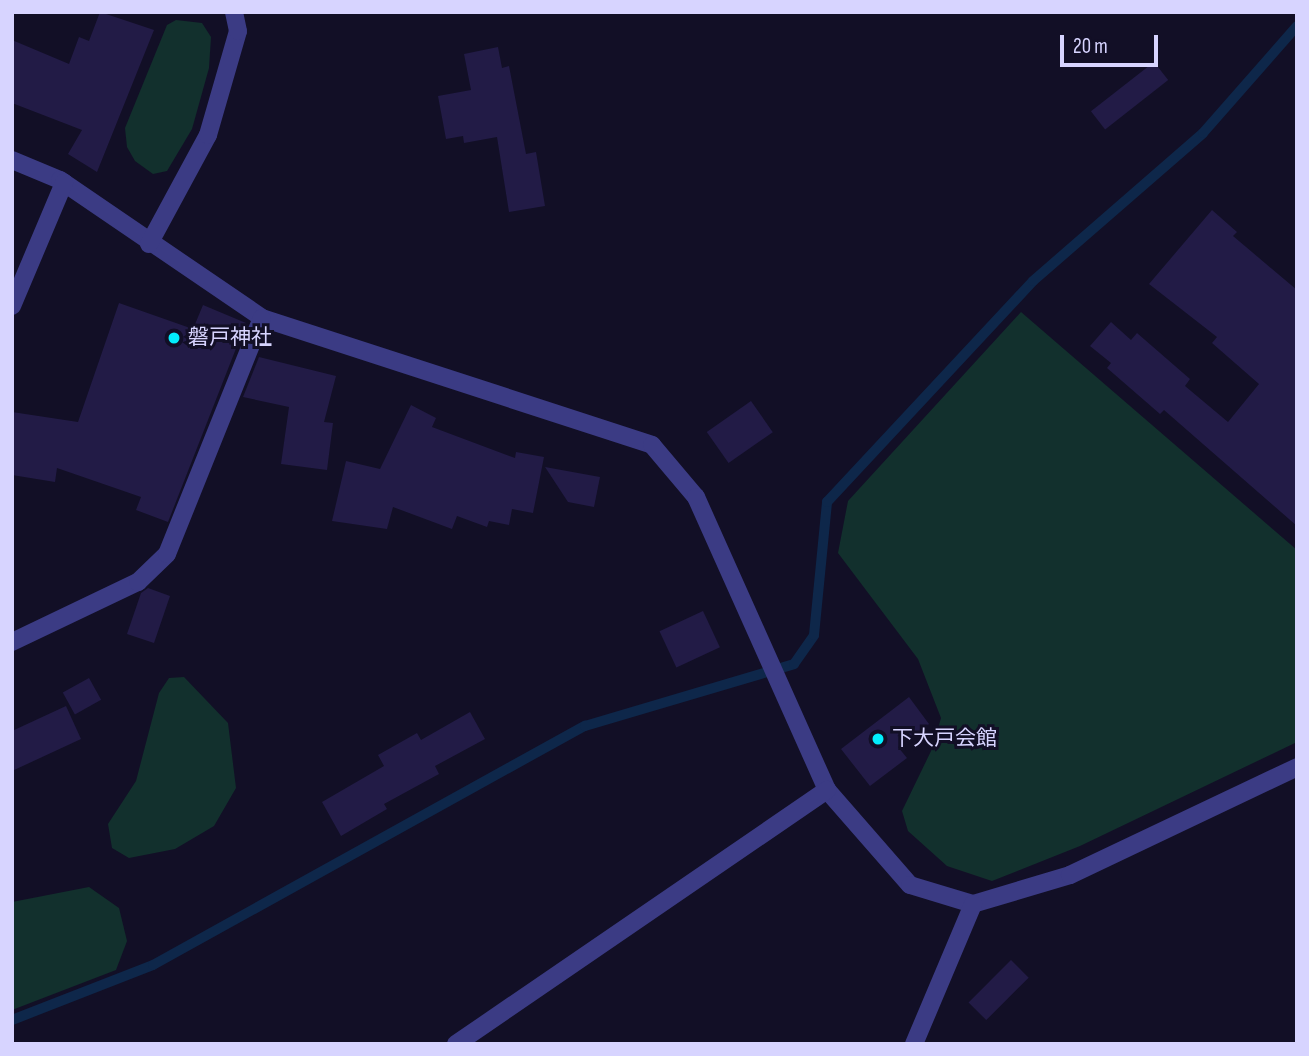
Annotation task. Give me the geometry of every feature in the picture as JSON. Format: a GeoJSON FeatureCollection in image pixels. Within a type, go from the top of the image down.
{"type":"FeatureCollection","features":[{"type":"Feature","properties":{"kind":"street"},"geometry":{"type":"LineString","coordinates":[[149,244],[208,135],[238,32],[234,12]]}},
{"type":"Feature","properties":{"kind":"street"},"geometry":{"type":"LineString","coordinates":[[12,160],[64,183],[149,244],[261,318],[652,445],[696,497],[827,790],[910,886],[973,904],[1070,875],[1297,767]]}},
{"type":"Feature","properties":{"kind":"street"},"geometry":{"type":"LineString","coordinates":[[12,306],[64,183]]}},
{"type":"Feature","properties":{"kind":"street"},"geometry":{"type":"LineString","coordinates":[[12,642],[138,582],[167,554],[261,318]]}},
{"type":"Feature","properties":{"kind":"street"},"geometry":{"type":"LineString","coordinates":[[456,1044],[827,790]]}},
{"type":"Feature","properties":{"kind":"street"},"geometry":{"type":"LineString","coordinates":[[914,1044],[973,904]]}},
{"type":"Feature","properties":{"kind":"green space"},"geometry":{"type":"Polygon","coordinates":[[[176,20],[202,23],[211,37],[209,68],[192,129],[167,171],[153,174],[135,161],[127,147],[125,128],[167,25],[176,20]]]}},
{"type":"Feature","properties":{"kind":"green space"},"geometry":{"type":"Polygon","coordinates":[[[1021,312],[1297,550],[1297,742],[1080,846],[992,881],[947,866],[908,831],[902,811],[932,749],[941,718],[918,659],[838,553],[848,501],[1021,312]]]}},
{"type":"Feature","properties":{"kind":"green space"},"geometry":{"type":"Polygon","coordinates":[[[184,677],[228,723],[236,788],[214,826],[175,849],[129,858],[112,848],[108,824],[136,781],[159,693],[169,678],[184,677]]]}},
{"type":"Feature","properties":{"kind":"green space"},"geometry":{"type":"Polygon","coordinates":[[[89,887],[119,908],[127,941],[116,970],[12,1010],[12,902],[89,887]]]}},
{"type":"Feature","properties":{"kind":"building"},"geometry":{"type":"Polygon","coordinates":[[[100,12],[154,30],[97,172],[68,154],[82,130],[12,103],[12,40],[69,64],[79,37],[89,41],[100,12]]]}},
{"type":"Feature","properties":{"kind":"building"},"geometry":{"type":"Polygon","coordinates":[[[498,47],[502,68],[509,66],[526,154],[536,152],[545,206],[509,212],[497,137],[464,143],[463,136],[446,139],[438,96],[471,90],[464,54],[498,47]]]}},
{"type":"Feature","properties":{"kind":"building"},"geometry":{"type":"Polygon","coordinates":[[[1154,62],[1168,80],[1105,129],[1091,111],[1154,62]]]}},
{"type":"Feature","properties":{"kind":"building"},"geometry":{"type":"Polygon","coordinates":[[[1212,210],[1237,232],[1233,236],[1297,290],[1297,526],[1164,410],[1160,414],[1107,368],[1111,363],[1090,346],[1111,322],[1131,340],[1137,333],[1190,379],[1185,386],[1228,422],[1259,384],[1212,343],[1217,337],[1149,284],[1212,210]]]}},
{"type":"Feature","properties":{"kind":"building"},"geometry":{"type":"Polygon","coordinates":[[[119,303],[193,329],[203,305],[246,323],[168,522],[136,510],[141,497],[57,468],[55,482],[12,475],[12,412],[78,422],[119,303]]]}},
{"type":"Feature","properties":{"kind":"building"},"geometry":{"type":"Polygon","coordinates":[[[259,357],[336,376],[324,422],[333,423],[327,470],[281,464],[289,407],[243,397],[259,357]]]}},
{"type":"Feature","properties":{"kind":"building"},"geometry":{"type":"Polygon","coordinates":[[[751,401],[773,432],[729,463],[707,432],[751,401]]]}},
{"type":"Feature","properties":{"kind":"building"},"geometry":{"type":"Polygon","coordinates":[[[411,405],[436,418],[432,427],[515,458],[516,452],[544,457],[533,513],[512,509],[509,525],[489,521],[487,527],[457,516],[452,529],[393,507],[387,529],[332,521],[346,461],[380,469],[411,405]]]}},
{"type":"Feature","properties":{"kind":"building"},"geometry":{"type":"Polygon","coordinates":[[[545,467],[600,477],[594,507],[568,502],[545,467]]]}},
{"type":"Feature","properties":{"kind":"building"},"geometry":{"type":"Polygon","coordinates":[[[148,588],[170,596],[154,643],[127,634],[141,593],[148,588]]]}},
{"type":"Feature","properties":{"kind":"building"},"geometry":{"type":"Polygon","coordinates":[[[703,611],[720,647],[676,668],[659,631],[703,611]]]}},
{"type":"Feature","properties":{"kind":"building"},"geometry":{"type":"Polygon","coordinates":[[[89,678],[101,700],[75,714],[63,693],[89,678]]]}},
{"type":"Feature","properties":{"kind":"building","name":"下大戸会館"},"geometry":{"type":"Polygon","coordinates":[[[909,697],[929,724],[898,747],[907,758],[870,786],[841,749],[909,697]]]}},
{"type":"Feature","properties":{"kind":"building"},"geometry":{"type":"Polygon","coordinates":[[[66,706],[81,739],[12,771],[12,731],[66,706]]]}},
{"type":"Feature","properties":{"kind":"building"},"geometry":{"type":"Polygon","coordinates":[[[470,712],[485,739],[435,766],[439,774],[384,804],[387,809],[341,836],[322,802],[384,766],[378,755],[417,733],[421,740],[470,712]]]}},
{"type":"Feature","properties":{"kind":"building"},"geometry":{"type":"Polygon","coordinates":[[[1011,960],[1029,978],[986,1020],[969,1002],[1011,960]]]}},
{"type":"Feature","properties":{"kind":"waterway"},"geometry":{"type":"LineString","coordinates":[[12,1020],[153,965],[585,726],[794,664],[814,635],[827,502],[1033,281],[1203,133],[1297,26]]}},
{"type":"Feature","properties":{"kind":"place","name":"磐戸神社"},"geometry":{"type":"Point","coordinates":[174,338]}},
{"type":"Feature","properties":{"kind":"place","name":"下大戸会館"},"geometry":{"type":"Point","coordinates":[878,739]}}]}
